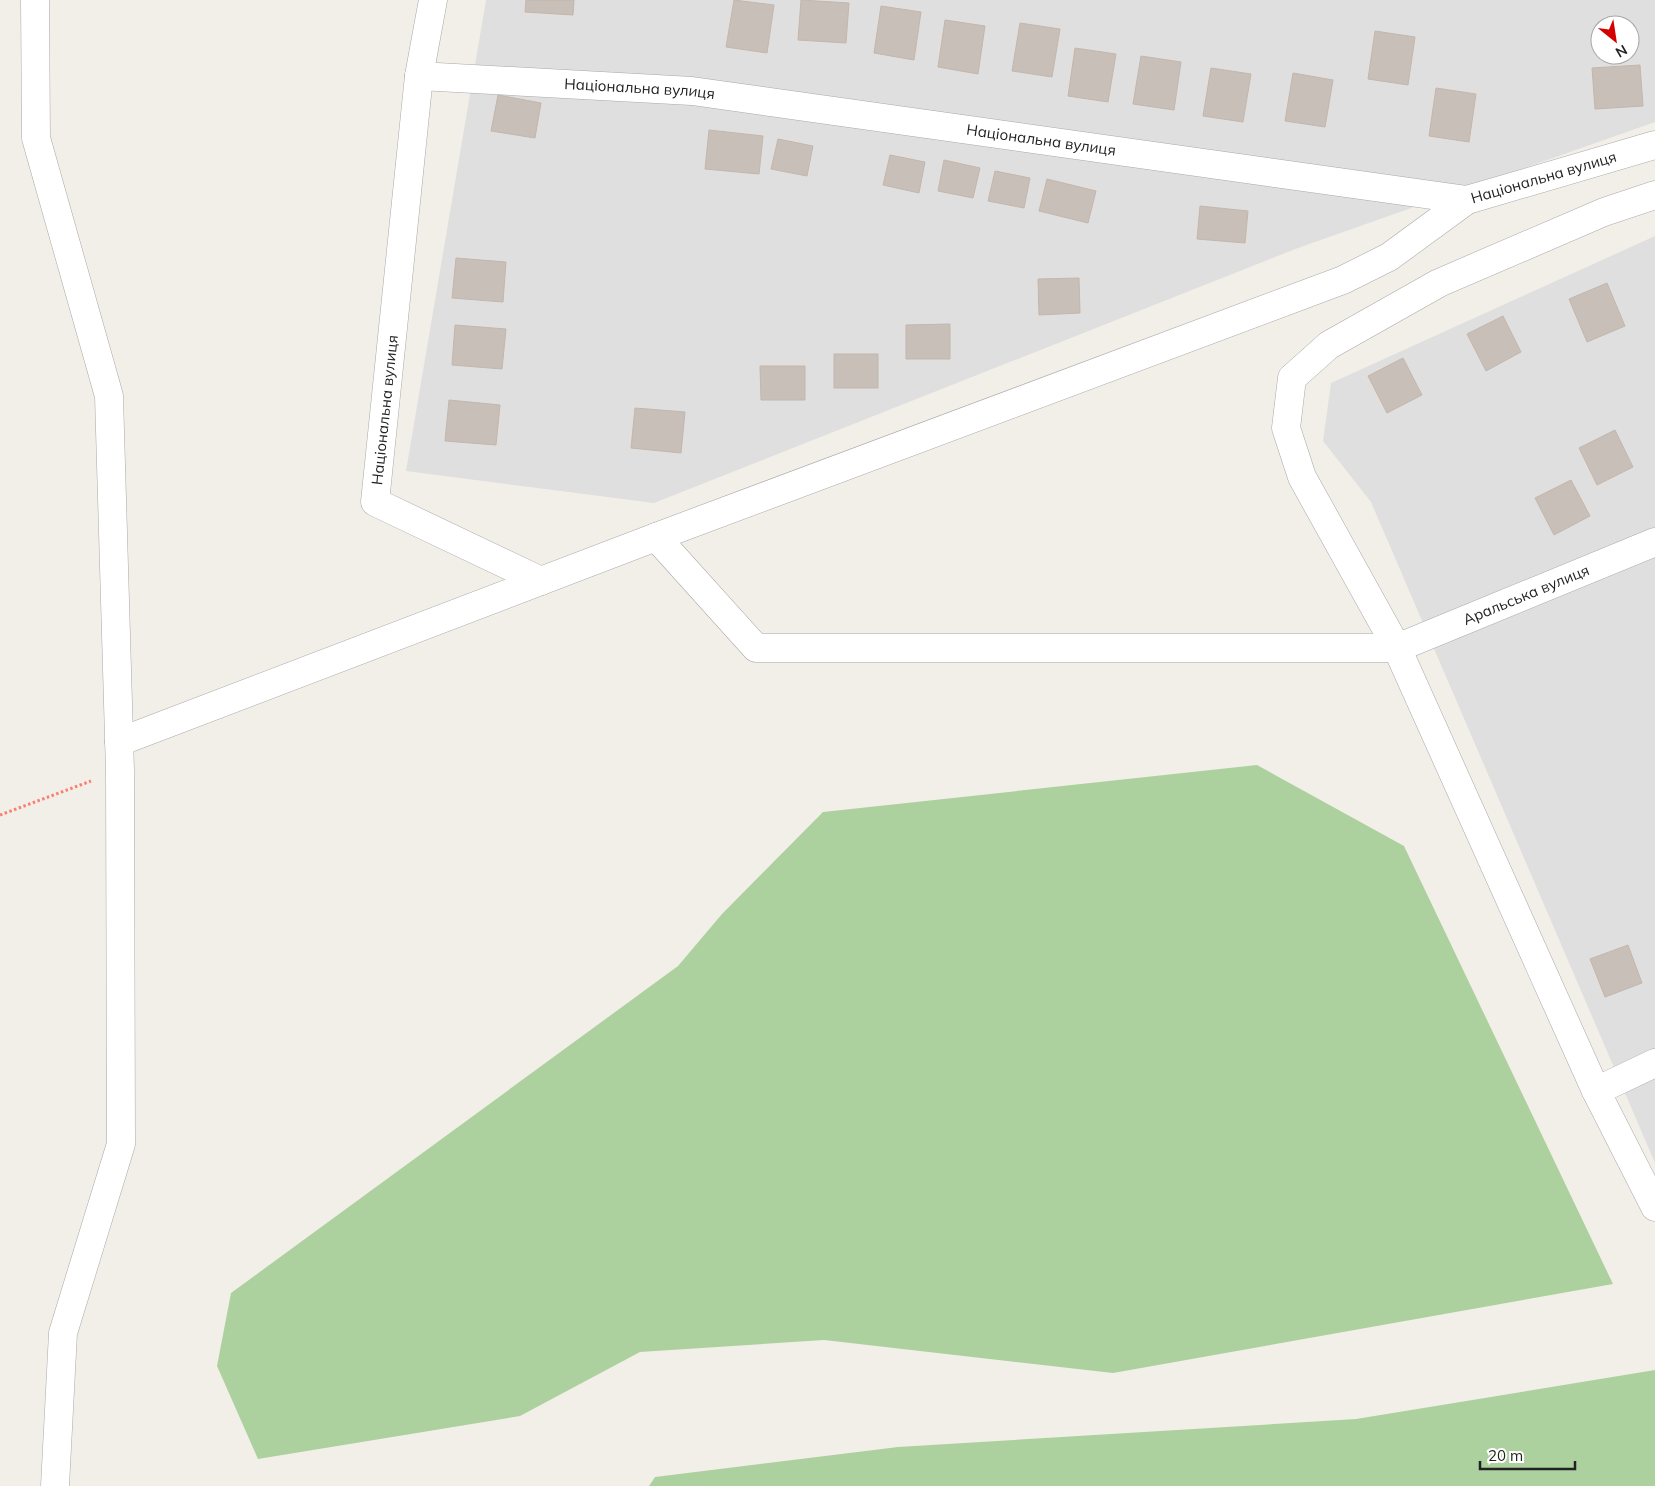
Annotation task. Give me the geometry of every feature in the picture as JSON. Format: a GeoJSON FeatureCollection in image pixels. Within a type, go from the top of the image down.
{"type":"FeatureCollection","features":[{"type":"Feature","properties":{"kind":"street"},"geometry":{"type":"LineString","coordinates":[[34,0],[36,138],[109,396],[120,771],[121,1144],[63,1333],[55,1486]]}},
{"type":"Feature","properties":{"kind":"street","name":"Національна вулиця"},"geometry":{"type":"LineString","coordinates":[[433,0],[419,76],[375,502],[541,581]]}},
{"type":"Feature","properties":{"kind":"street","name":"Національна вулиця"},"geometry":{"type":"LineString","coordinates":[[419,76],[692,92],[1467,200],[1655,145]]}},
{"type":"Feature","properties":{"kind":"street"},"geometry":{"type":"LineString","coordinates":[[1655,195],[1604,212],[1439,283],[1330,344],[1292,378],[1286,428],[1302,477],[1397,648],[1596,1091],[1655,1207]]}},
{"type":"Feature","properties":{"kind":"street"},"geometry":{"type":"LineString","coordinates":[[119,742],[656,537],[1343,280],[1389,257],[1467,200]]}},
{"type":"Feature","properties":{"kind":"street"},"geometry":{"type":"LineString","coordinates":[[656,537],[756,648],[1397,648]]}},
{"type":"Feature","properties":{"kind":"street","name":"Аральська вулиця"},"geometry":{"type":"LineString","coordinates":[[1397,648],[1655,542]]}},
{"type":"Feature","properties":{"kind":"street"},"geometry":{"type":"LineString","coordinates":[[1596,1091],[1655,1064]]}},
{"type":"Feature","properties":{"kind":"path"},"geometry":{"type":"LineString","coordinates":[[0,815],[120,771]]}},
{"type":"Feature","properties":{"kind":"shaded area"},"geometry":{"type":"Polygon","coordinates":[[[486,0],[1655,0],[1655,122],[1298,248],[654,503],[406,471],[486,0]]]}},
{"type":"Feature","properties":{"kind":"shaded area"},"geometry":{"type":"Polygon","coordinates":[[[1655,236],[1655,1163],[1371,502],[1323,441],[1331,383],[1655,236]]]}},
{"type":"Feature","properties":{"kind":"green space"},"geometry":{"type":"Polygon","coordinates":[[[1257,765],[1404,846],[1613,1284],[1113,1373],[824,1340],[640,1352],[520,1416],[258,1459],[217,1366],[231,1293],[678,966],[722,914],[823,812],[1257,765]]]}},
{"type":"Feature","properties":{"kind":"green space"},"geometry":{"type":"Polygon","coordinates":[[[1655,1370],[1655,1486],[649,1486],[655,1477],[898,1447],[1356,1419],[1655,1370]]]}},
{"type":"Feature","properties":{"kind":"building"},"geometry":{"type":"Polygon","coordinates":[[[526,0],[574,0],[573,15],[525,12],[526,0]]]}},
{"type":"Feature","properties":{"kind":"building"},"geometry":{"type":"Polygon","coordinates":[[[734,0],[774,5],[767,53],[726,47],[734,0]]]}},
{"type":"Feature","properties":{"kind":"building"},"geometry":{"type":"Polygon","coordinates":[[[801,0],[849,3],[846,43],[798,40],[801,0]]]}},
{"type":"Feature","properties":{"kind":"building"},"geometry":{"type":"Polygon","coordinates":[[[881,6],[921,12],[914,60],[874,53],[881,6]]]}},
{"type":"Feature","properties":{"kind":"building"},"geometry":{"type":"Polygon","coordinates":[[[945,20],[985,26],[978,74],[938,67],[945,20]]]}},
{"type":"Feature","properties":{"kind":"building"},"geometry":{"type":"Polygon","coordinates":[[[1020,23],[1060,29],[1052,77],[1012,71],[1020,23]]]}},
{"type":"Feature","properties":{"kind":"building"},"geometry":{"type":"Polygon","coordinates":[[[1375,31],[1415,37],[1408,85],[1368,79],[1375,31]]]}},
{"type":"Feature","properties":{"kind":"building"},"geometry":{"type":"Polygon","coordinates":[[[1075,48],[1116,54],[1108,102],[1068,96],[1075,48]]]}},
{"type":"Feature","properties":{"kind":"building"},"geometry":{"type":"Polygon","coordinates":[[[1141,56],[1181,62],[1174,110],[1133,104],[1141,56]]]}},
{"type":"Feature","properties":{"kind":"building"},"geometry":{"type":"Polygon","coordinates":[[[1640,65],[1643,106],[1595,109],[1592,68],[1640,65]]]}},
{"type":"Feature","properties":{"kind":"building"},"geometry":{"type":"Polygon","coordinates":[[[1211,68],[1251,74],[1243,122],[1203,116],[1211,68]]]}},
{"type":"Feature","properties":{"kind":"building"},"geometry":{"type":"Polygon","coordinates":[[[1293,73],[1333,80],[1325,127],[1285,121],[1293,73]]]}},
{"type":"Feature","properties":{"kind":"building"},"geometry":{"type":"Polygon","coordinates":[[[1436,88],[1476,94],[1469,142],[1429,136],[1436,88]]]}},
{"type":"Feature","properties":{"kind":"building"},"geometry":{"type":"Polygon","coordinates":[[[498,95],[541,103],[535,138],[491,131],[498,95]]]}},
{"type":"Feature","properties":{"kind":"building"},"geometry":{"type":"Polygon","coordinates":[[[709,130],[763,136],[759,174],[705,169],[709,130]]]}},
{"type":"Feature","properties":{"kind":"building"},"geometry":{"type":"Polygon","coordinates":[[[778,139],[813,146],[807,176],[771,169],[778,139]]]}},
{"type":"Feature","properties":{"kind":"building"},"geometry":{"type":"Polygon","coordinates":[[[890,155],[925,162],[919,193],[883,185],[890,155]]]}},
{"type":"Feature","properties":{"kind":"building"},"geometry":{"type":"Polygon","coordinates":[[[944,160],[980,168],[973,198],[938,191],[944,160]]]}},
{"type":"Feature","properties":{"kind":"building"},"geometry":{"type":"Polygon","coordinates":[[[995,171],[1030,178],[1024,208],[988,201],[995,171]]]}},
{"type":"Feature","properties":{"kind":"building"},"geometry":{"type":"Polygon","coordinates":[[[1047,179],[1096,191],[1088,223],[1039,211],[1047,179]]]}},
{"type":"Feature","properties":{"kind":"building"},"geometry":{"type":"Polygon","coordinates":[[[1200,206],[1248,211],[1245,243],[1197,239],[1200,206]]]}},
{"type":"Feature","properties":{"kind":"building"},"geometry":{"type":"Polygon","coordinates":[[[456,258],[506,262],[503,302],[452,298],[456,258]]]}},
{"type":"Feature","properties":{"kind":"building"},"geometry":{"type":"Polygon","coordinates":[[[1079,278],[1080,313],[1039,315],[1038,279],[1079,278]]]}},
{"type":"Feature","properties":{"kind":"building"},"geometry":{"type":"Polygon","coordinates":[[[1607,283],[1625,326],[1587,342],[1569,299],[1607,283]]]}},
{"type":"Feature","properties":{"kind":"building"},"geometry":{"type":"Polygon","coordinates":[[[1503,316],[1521,352],[1486,371],[1467,334],[1503,316]]]}},
{"type":"Feature","properties":{"kind":"building"},"geometry":{"type":"Polygon","coordinates":[[[950,324],[950,359],[906,359],[906,325],[950,324]]]}},
{"type":"Feature","properties":{"kind":"building"},"geometry":{"type":"Polygon","coordinates":[[[455,325],[506,329],[502,369],[452,365],[455,325]]]}},
{"type":"Feature","properties":{"kind":"building"},"geometry":{"type":"Polygon","coordinates":[[[834,354],[878,354],[878,388],[834,388],[834,354]]]}},
{"type":"Feature","properties":{"kind":"building"},"geometry":{"type":"Polygon","coordinates":[[[1403,358],[1422,395],[1387,413],[1368,376],[1403,358]]]}},
{"type":"Feature","properties":{"kind":"building"},"geometry":{"type":"Polygon","coordinates":[[[760,366],[805,366],[805,400],[761,400],[760,366]]]}},
{"type":"Feature","properties":{"kind":"building"},"geometry":{"type":"Polygon","coordinates":[[[449,400],[500,405],[496,445],[445,441],[449,400]]]}},
{"type":"Feature","properties":{"kind":"building"},"geometry":{"type":"Polygon","coordinates":[[[635,408],[685,412],[681,453],[631,448],[635,408]]]}},
{"type":"Feature","properties":{"kind":"building"},"geometry":{"type":"Polygon","coordinates":[[[1615,430],[1633,467],[1597,485],[1579,448],[1615,430]]]}},
{"type":"Feature","properties":{"kind":"building"},"geometry":{"type":"Polygon","coordinates":[[[1571,480],[1590,516],[1554,535],[1535,498],[1571,480]]]}},
{"type":"Feature","properties":{"kind":"building"},"geometry":{"type":"Polygon","coordinates":[[[1628,945],[1642,983],[1605,997],[1590,959],[1628,945]]]}}]}
